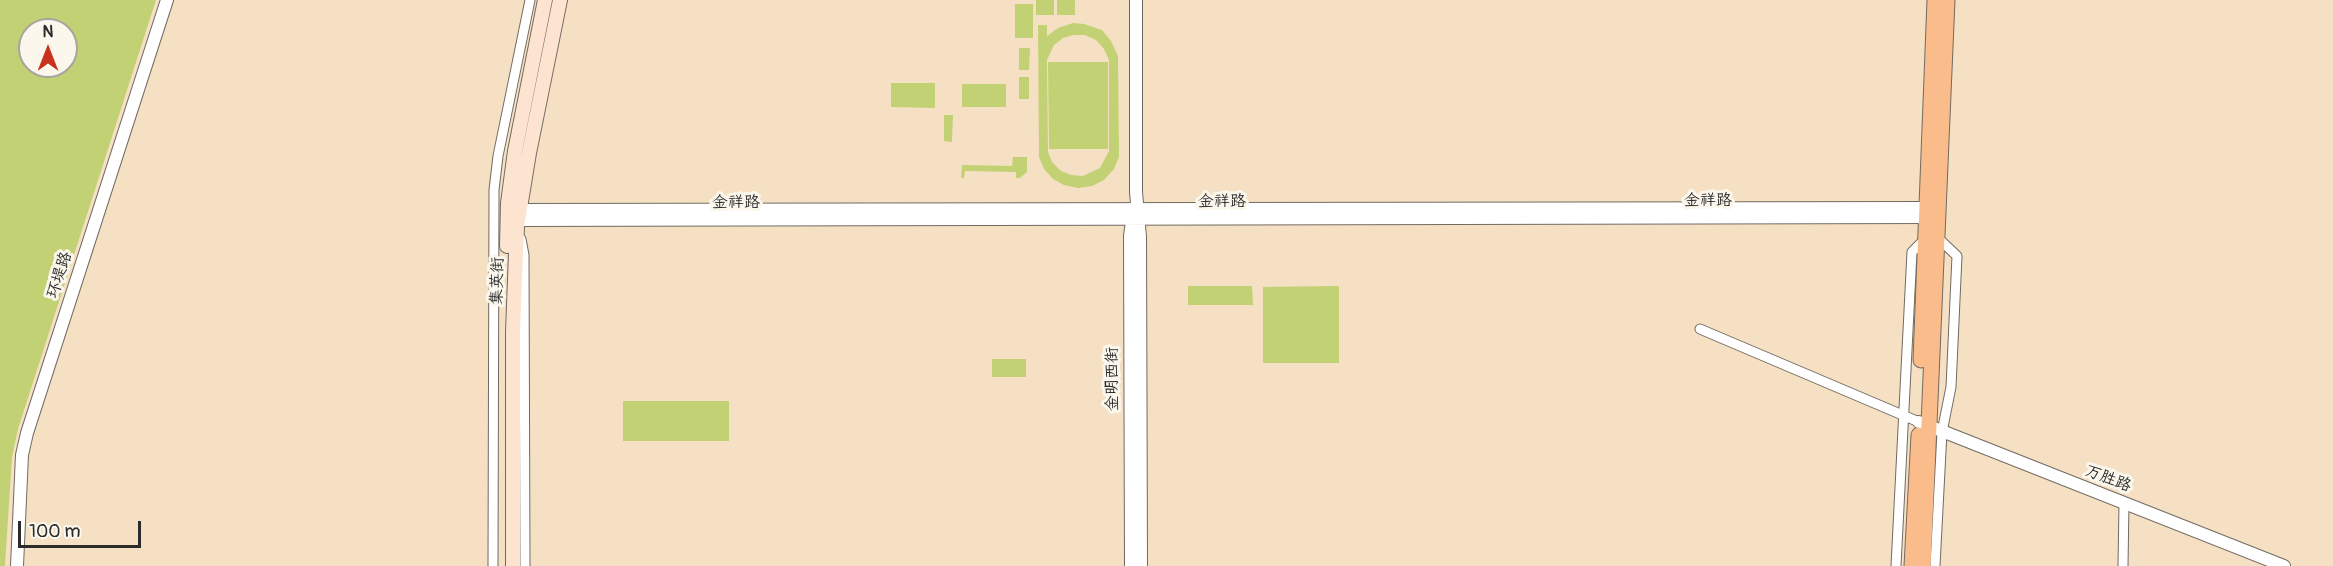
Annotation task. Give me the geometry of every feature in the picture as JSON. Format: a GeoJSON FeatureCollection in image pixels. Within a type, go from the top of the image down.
{"type":"FeatureCollection","features":[{"type":"Feature","properties":{"kind":"main road","name":"集英街"},"geometry":{"type":"LineString","coordinates":[[505,566],[515,150],[545,0]]}},
{"type":"Feature","properties":{"kind":"main road","name":"集英街"},"geometry":{"type":"LineString","coordinates":[[513,566],[515,247],[513,215],[529,153],[560,0]]}},
{"type":"Feature","properties":{"kind":"main road"},"geometry":{"type":"LineString","coordinates":[[1932,213],[1935,0]]}},
{"type":"Feature","properties":{"kind":"main road"},"geometry":{"type":"LineString","coordinates":[[1923,566],[1930,427],[1930,238],[1947,0]]}},
{"type":"Feature","properties":{"kind":"main road"},"geometry":{"type":"LineString","coordinates":[[1912,566],[1930,427]]}},
{"type":"Feature","properties":{"kind":"street","name":"环堤路"},"geometry":{"type":"LineString","coordinates":[[17,566],[22,455],[27,433],[167,0]]}},
{"type":"Feature","properties":{"kind":"street"},"geometry":{"type":"LineString","coordinates":[[492,566],[494,190],[498,156],[530,0]]}},
{"type":"Feature","properties":{"kind":"street","name":"金明西街"},"geometry":{"type":"LineString","coordinates":[[1136,0],[1136,214],[1141,566]]}},
{"type":"Feature","properties":{"kind":"street","name":"金祥路"},"geometry":{"type":"LineString","coordinates":[[513,215],[1932,213]]}},
{"type":"Feature","properties":{"kind":"street","name":"金明西街"},"geometry":{"type":"LineString","coordinates":[[1131,566],[1130,236],[1136,214]]}},
{"type":"Feature","properties":{"kind":"street"},"geometry":{"type":"LineString","coordinates":[[513,215],[524,255],[525,566]]}},
{"type":"Feature","properties":{"kind":"street"},"geometry":{"type":"LineString","coordinates":[[1896,566],[1912,252],[1930,238],[1957,256],[1951,387],[1930,427],[1935,566]]}},
{"type":"Feature","properties":{"kind":"street"},"geometry":{"type":"LineString","coordinates":[[1701,329],[1930,427]]}},
{"type":"Feature","properties":{"kind":"street","name":"万胜路"},"geometry":{"type":"LineString","coordinates":[[1930,427],[2284,566]]}},
{"type":"Feature","properties":{"kind":"street"},"geometry":{"type":"LineString","coordinates":[[2123,566],[2124,503]]}},
{"type":"Feature","properties":{"kind":"green space"},"geometry":{"type":"Polygon","coordinates":[[[0,0],[156,0],[18,429],[12,457],[5,566],[0,566],[0,0]]]}},
{"type":"Feature","properties":{"kind":"green space"},"geometry":{"type":"Polygon","coordinates":[[[1036,0],[1054,0],[1054,15],[1036,15],[1036,0]]]}},
{"type":"Feature","properties":{"kind":"green space"},"geometry":{"type":"Polygon","coordinates":[[[1057,0],[1075,0],[1075,15],[1057,15],[1057,0]]]}},
{"type":"Feature","properties":{"kind":"green space"},"geometry":{"type":"Polygon","coordinates":[[[1015,4],[1033,4],[1033,38],[1015,38],[1015,4]]]}},
{"type":"Feature","properties":{"kind":"green space"},"geometry":{"type":"Polygon","coordinates":[[[1073,23],[1102,30],[1111,41],[1118,56],[1119,157],[1114,169],[1104,180],[1092,186],[1078,188],[1064,185],[1053,179],[1044,169],[1039,157],[1038,25],[1047,25],[1047,36],[1058,28],[1073,23]],[[1085,35],[1063,38],[1054,45],[1047,60],[1048,152],[1052,162],[1061,171],[1083,176],[1100,168],[1109,151],[1109,60],[1104,49],[1096,40],[1085,35]]]}},
{"type":"Feature","properties":{"kind":"green space"},"geometry":{"type":"Polygon","coordinates":[[[1019,48],[1030,48],[1029,70],[1019,70],[1019,48]]]}},
{"type":"Feature","properties":{"kind":"green space"},"geometry":{"type":"Polygon","coordinates":[[[1048,62],[1108,62],[1108,149],[1049,149],[1048,62]]]}},
{"type":"Feature","properties":{"kind":"green space"},"geometry":{"type":"Polygon","coordinates":[[[1019,77],[1029,77],[1029,99],[1019,99],[1019,77]]]}},
{"type":"Feature","properties":{"kind":"green space"},"geometry":{"type":"Polygon","coordinates":[[[891,83],[935,83],[935,108],[891,107],[891,83]]]}},
{"type":"Feature","properties":{"kind":"green space"},"geometry":{"type":"Polygon","coordinates":[[[962,84],[1006,84],[1006,107],[962,107],[962,84]]]}},
{"type":"Feature","properties":{"kind":"green space"},"geometry":{"type":"Polygon","coordinates":[[[944,115],[953,115],[952,142],[944,141],[944,115]]]}},
{"type":"Feature","properties":{"kind":"green space"},"geometry":{"type":"Polygon","coordinates":[[[1013,157],[1027,157],[1027,172],[1020,178],[1016,178],[1016,172],[965,171],[964,178],[961,178],[962,165],[1012,166],[1013,157]]]}},
{"type":"Feature","properties":{"kind":"green space"},"geometry":{"type":"Polygon","coordinates":[[[1188,286],[1252,286],[1253,305],[1188,305],[1188,286]]]}},
{"type":"Feature","properties":{"kind":"green space"},"geometry":{"type":"Polygon","coordinates":[[[1339,286],[1339,363],[1263,363],[1263,287],[1339,286]]]}},
{"type":"Feature","properties":{"kind":"green space"},"geometry":{"type":"Polygon","coordinates":[[[992,359],[1026,359],[1026,377],[992,377],[992,359]]]}},
{"type":"Feature","properties":{"kind":"green space"},"geometry":{"type":"Polygon","coordinates":[[[623,401],[729,401],[729,441],[623,441],[623,401]]]}}]}
